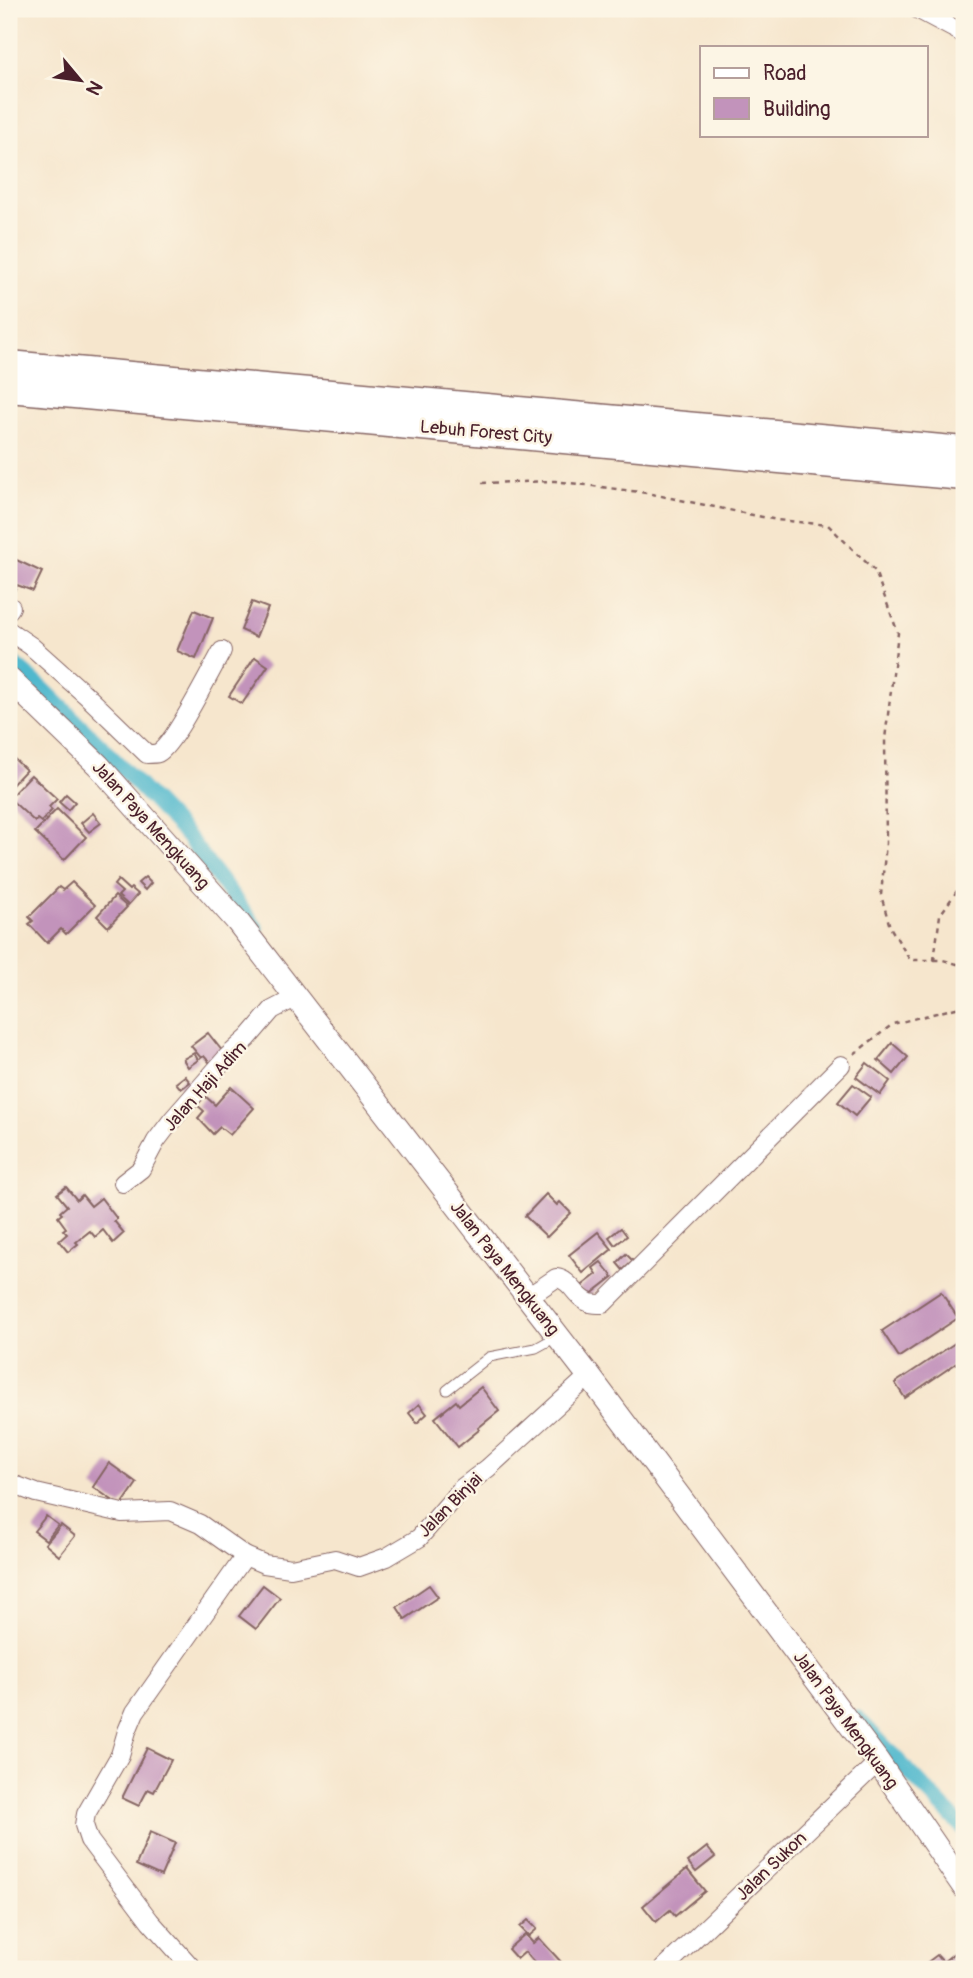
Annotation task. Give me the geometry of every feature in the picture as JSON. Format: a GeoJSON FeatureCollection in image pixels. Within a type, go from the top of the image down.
{"type":"FeatureCollection","features":[{"type":"Feature","properties":{"kind":"main road","name":"Lebuh Forest City"},"geometry":{"type":"LineString","coordinates":[[9,365],[964,451]]}},
{"type":"Feature","properties":{"kind":"main road","name":"Lebuh Forest City"},"geometry":{"type":"LineString","coordinates":[[9,388],[964,476]]}},
{"type":"Feature","properties":{"kind":"street"},"geometry":{"type":"LineString","coordinates":[[917,9],[963,32]]}},
{"type":"Feature","properties":{"kind":"street"},"geometry":{"type":"LineString","coordinates":[[9,631],[31,646],[147,754],[157,754],[176,732],[222,651]]}},
{"type":"Feature","properties":{"kind":"street","name":"Jalan Paya Mengkuang"},"geometry":{"type":"LineString","coordinates":[[9,679],[98,765],[237,921],[589,1376],[878,1762],[964,1887]]}},
{"type":"Feature","properties":{"kind":"street","name":"Jalan Haji Adim"},"geometry":{"type":"LineString","coordinates":[[123,1183],[141,1169],[156,1141],[172,1120],[227,1057],[272,1010],[295,998]]}},
{"type":"Feature","properties":{"kind":"street"},"geometry":{"type":"LineString","coordinates":[[528,1297],[556,1278],[569,1283],[573,1292],[591,1303],[603,1304],[841,1065]]}},
{"type":"Feature","properties":{"kind":"street","name":"Jalan Binjai"},"geometry":{"type":"LineString","coordinates":[[9,1483],[48,1496],[122,1513],[170,1511],[200,1524],[245,1556],[264,1564],[290,1568],[335,1559],[359,1567],[387,1557],[419,1538],[462,1488],[488,1468],[589,1376]]}},
{"type":"Feature","properties":{"kind":"street"},"geometry":{"type":"LineString","coordinates":[[193,1969],[150,1921],[89,1840],[84,1825],[86,1814],[120,1755],[135,1712],[245,1556]]}},
{"type":"Feature","properties":{"kind":"street","name":"Jalan Sukon"},"geometry":{"type":"LineString","coordinates":[[663,1969],[878,1762]]}},
{"type":"Feature","properties":{"kind":"lane"},"geometry":{"type":"LineString","coordinates":[[447,1390],[489,1357],[536,1348],[558,1336]]}},
{"type":"Feature","properties":{"kind":"path"},"geometry":{"type":"LineString","coordinates":[[482,483],[555,481],[647,493],[776,520],[828,525],[875,571],[898,634],[885,738],[886,843],[881,894],[890,927],[911,960],[943,960],[964,966]]}},
{"type":"Feature","properties":{"kind":"path"},"geometry":{"type":"LineString","coordinates":[[934,960],[940,915],[964,881]]}},
{"type":"Feature","properties":{"kind":"path"},"geometry":{"type":"LineString","coordinates":[[841,1065],[893,1024],[964,1006]]}},
{"type":"Feature","properties":{"kind":"building"},"geometry":{"type":"Polygon","coordinates":[[[10,557],[42,572],[33,591],[17,585],[9,601],[10,557]]]}},
{"type":"Feature","properties":{"kind":"building"},"geometry":{"type":"Polygon","coordinates":[[[252,602],[268,608],[256,637],[241,630],[252,602]]]}},
{"type":"Feature","properties":{"kind":"building"},"geometry":{"type":"Polygon","coordinates":[[[194,610],[213,618],[196,659],[177,651],[194,610]]]}},
{"type":"Feature","properties":{"kind":"building"},"geometry":{"type":"Polygon","coordinates":[[[255,657],[268,666],[242,704],[229,696],[255,657]]]}},
{"type":"Feature","properties":{"kind":"building"},"geometry":{"type":"Polygon","coordinates":[[[9,754],[26,770],[9,788],[9,754]]]}},
{"type":"Feature","properties":{"kind":"building"},"geometry":{"type":"Polygon","coordinates":[[[31,775],[57,799],[49,807],[52,810],[41,822],[37,819],[35,822],[9,798],[31,775]]]}},
{"type":"Feature","properties":{"kind":"building"},"geometry":{"type":"Polygon","coordinates":[[[66,794],[75,802],[68,810],[59,802],[66,794]]]}},
{"type":"Feature","properties":{"kind":"building"},"geometry":{"type":"Polygon","coordinates":[[[57,809],[86,837],[64,860],[35,832],[57,809]]]}},
{"type":"Feature","properties":{"kind":"building"},"geometry":{"type":"Polygon","coordinates":[[[93,813],[101,823],[89,832],[81,823],[93,813]]]}},
{"type":"Feature","properties":{"kind":"building"},"geometry":{"type":"Polygon","coordinates":[[[145,877],[151,883],[145,890],[138,883],[145,877]]]}},
{"type":"Feature","properties":{"kind":"building"},"geometry":{"type":"Polygon","coordinates":[[[118,880],[138,894],[128,905],[118,896],[122,892],[114,885],[118,880]]]}},
{"type":"Feature","properties":{"kind":"building"},"geometry":{"type":"Polygon","coordinates":[[[72,882],[95,905],[66,934],[61,929],[47,943],[29,924],[33,921],[29,917],[59,887],[63,890],[72,882]]]}},
{"type":"Feature","properties":{"kind":"building"},"geometry":{"type":"Polygon","coordinates":[[[115,896],[127,907],[108,927],[97,916],[115,896]]]}},
{"type":"Feature","properties":{"kind":"building"},"geometry":{"type":"Polygon","coordinates":[[[208,1033],[223,1052],[210,1063],[204,1056],[201,1058],[191,1046],[208,1033]]]}},
{"type":"Feature","properties":{"kind":"building"},"geometry":{"type":"Polygon","coordinates":[[[892,1043],[908,1057],[894,1074],[878,1060],[892,1043]]]}},
{"type":"Feature","properties":{"kind":"building"},"geometry":{"type":"Polygon","coordinates":[[[194,1053],[198,1060],[188,1067],[183,1059],[194,1053]]]}},
{"type":"Feature","properties":{"kind":"building"},"geometry":{"type":"Polygon","coordinates":[[[867,1063],[890,1081],[880,1095],[856,1077],[867,1063]]]}},
{"type":"Feature","properties":{"kind":"building"},"geometry":{"type":"Polygon","coordinates":[[[185,1076],[190,1082],[181,1089],[176,1083],[185,1076]]]}},
{"type":"Feature","properties":{"kind":"building"},"geometry":{"type":"Polygon","coordinates":[[[853,1084],[871,1097],[855,1116],[838,1102],[853,1084]]]}},
{"type":"Feature","properties":{"kind":"building"},"geometry":{"type":"Polygon","coordinates":[[[231,1087],[254,1108],[230,1135],[220,1127],[213,1134],[198,1118],[204,1111],[197,1105],[205,1096],[215,1105],[231,1087]]]}},
{"type":"Feature","properties":{"kind":"building"},"geometry":{"type":"Polygon","coordinates":[[[66,1187],[77,1200],[82,1195],[91,1206],[101,1198],[124,1233],[113,1243],[103,1230],[95,1237],[90,1231],[68,1252],[59,1241],[67,1234],[58,1217],[67,1206],[57,1194],[66,1187]]]}},
{"type":"Feature","properties":{"kind":"building"},"geometry":{"type":"Polygon","coordinates":[[[546,1194],[557,1205],[560,1202],[571,1213],[547,1237],[525,1216],[546,1194]]]}},
{"type":"Feature","properties":{"kind":"building"},"geometry":{"type":"Polygon","coordinates":[[[621,1228],[627,1236],[615,1245],[609,1237],[621,1228]]]}},
{"type":"Feature","properties":{"kind":"building"},"geometry":{"type":"Polygon","coordinates":[[[598,1232],[612,1249],[583,1273],[569,1255],[598,1232]]]}},
{"type":"Feature","properties":{"kind":"building"},"geometry":{"type":"Polygon","coordinates":[[[626,1254],[633,1261],[623,1270],[617,1263],[626,1254]]]}},
{"type":"Feature","properties":{"kind":"building"},"geometry":{"type":"Polygon","coordinates":[[[601,1262],[613,1277],[586,1298],[579,1288],[597,1274],[593,1268],[601,1262]]]}},
{"type":"Feature","properties":{"kind":"building"},"geometry":{"type":"Polygon","coordinates":[[[941,1292],[958,1318],[899,1357],[882,1331],[941,1292]]]}},
{"type":"Feature","properties":{"kind":"building"},"geometry":{"type":"Polygon","coordinates":[[[964,1337],[964,1358],[905,1398],[895,1383],[964,1337]]]}},
{"type":"Feature","properties":{"kind":"building"},"geometry":{"type":"Polygon","coordinates":[[[481,1387],[499,1411],[458,1447],[435,1418],[456,1401],[459,1405],[481,1387]]]}},
{"type":"Feature","properties":{"kind":"building"},"geometry":{"type":"Polygon","coordinates":[[[419,1404],[427,1414],[417,1423],[409,1413],[419,1404]]]}},
{"type":"Feature","properties":{"kind":"building"},"geometry":{"type":"Polygon","coordinates":[[[109,1463],[137,1483],[121,1506],[93,1487],[109,1463]]]}},
{"type":"Feature","properties":{"kind":"building"},"geometry":{"type":"Polygon","coordinates":[[[46,1516],[58,1525],[46,1540],[34,1531],[46,1516]]]}},
{"type":"Feature","properties":{"kind":"building"},"geometry":{"type":"Polygon","coordinates":[[[61,1525],[75,1536],[59,1556],[45,1544],[61,1525]]]}},
{"type":"Feature","properties":{"kind":"building"},"geometry":{"type":"Polygon","coordinates":[[[263,1585],[280,1598],[256,1629],[239,1616],[263,1585]]]}},
{"type":"Feature","properties":{"kind":"building"},"geometry":{"type":"Polygon","coordinates":[[[429,1585],[438,1597],[405,1619],[397,1607],[429,1585]]]}},
{"type":"Feature","properties":{"kind":"building"},"geometry":{"type":"Polygon","coordinates":[[[147,1748],[171,1760],[154,1792],[148,1789],[139,1806],[122,1798],[147,1748]]]}},
{"type":"Feature","properties":{"kind":"building"},"geometry":{"type":"Polygon","coordinates":[[[150,1832],[175,1843],[161,1876],[136,1865],[150,1832]]]}},
{"type":"Feature","properties":{"kind":"building"},"geometry":{"type":"Polygon","coordinates":[[[707,1847],[715,1857],[696,1872],[688,1862],[707,1847]]]}},
{"type":"Feature","properties":{"kind":"building"},"geometry":{"type":"Polygon","coordinates":[[[687,1869],[705,1891],[675,1916],[670,1910],[656,1922],[643,1906],[687,1869]]]}},
{"type":"Feature","properties":{"kind":"building"},"geometry":{"type":"Polygon","coordinates":[[[528,1920],[537,1929],[529,1936],[520,1927],[528,1920]]]}},
{"type":"Feature","properties":{"kind":"building"},"geometry":{"type":"Polygon","coordinates":[[[525,1934],[533,1943],[539,1938],[562,1963],[555,1969],[532,1969],[537,1965],[525,1952],[517,1959],[508,1949],[525,1934]]]}},
{"type":"Feature","properties":{"kind":"building"},"geometry":{"type":"Polygon","coordinates":[[[958,1950],[964,1958],[964,1969],[921,1967],[937,1955],[943,1962],[958,1950]]]}},
{"type":"Feature","properties":{"kind":"waterway"},"geometry":{"type":"LineString","coordinates":[[9,660],[102,747],[187,836],[256,928]]}},
{"type":"Feature","properties":{"kind":"waterway"},"geometry":{"type":"LineString","coordinates":[[857,1718],[964,1829]]}}]}
